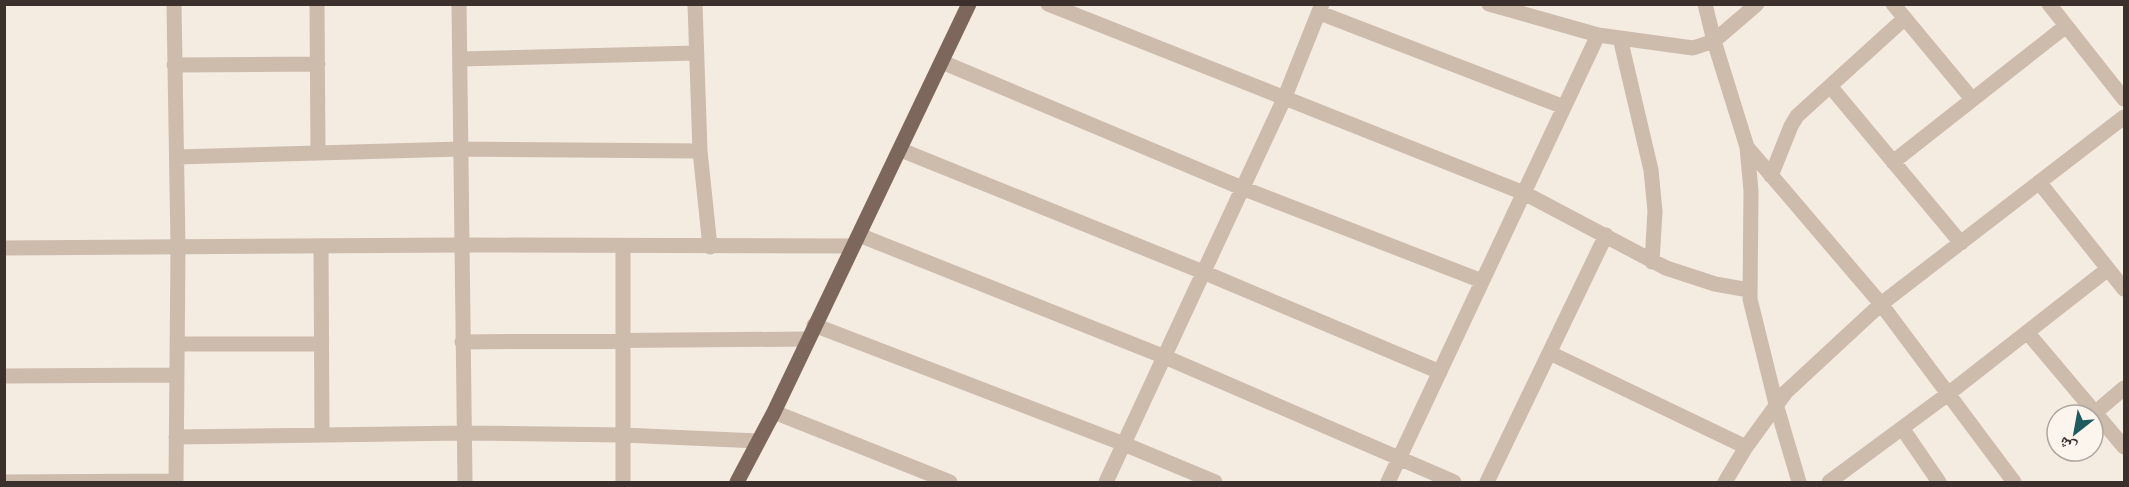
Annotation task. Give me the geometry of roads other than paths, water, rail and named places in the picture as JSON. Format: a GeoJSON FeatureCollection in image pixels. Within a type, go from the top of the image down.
{"type":"FeatureCollection","features":[{"type":"Feature","properties":{"kind":"main road"},"geometry":{"type":"LineString","coordinates":[[737,483],[774,412],[807,339],[901,150],[969,4]]}},
{"type":"Feature","properties":{"kind":"street"},"geometry":{"type":"LineString","coordinates":[[4,482],[176,482],[178,247],[174,4]]}},
{"type":"Feature","properties":{"kind":"street"},"geometry":{"type":"LineString","coordinates":[[317,4],[318,153]]}},
{"type":"Feature","properties":{"kind":"street"},"geometry":{"type":"LineString","coordinates":[[459,4],[465,483]]}},
{"type":"Feature","properties":{"kind":"street"},"geometry":{"type":"LineString","coordinates":[[694,4],[700,151],[710,247]]}},
{"type":"Feature","properties":{"kind":"street"},"geometry":{"type":"LineString","coordinates":[[1048,4],[1524,193],[1652,262],[1715,284],[1749,290]]}},
{"type":"Feature","properties":{"kind":"street"},"geometry":{"type":"LineString","coordinates":[[1489,4],[1598,35],[1693,48],[1714,41],[1756,4]]}},
{"type":"Feature","properties":{"kind":"street"},"geometry":{"type":"LineString","coordinates":[[1705,4],[1714,41],[1748,147],[1751,191],[1749,290],[1759,342],[1799,483]]}},
{"type":"Feature","properties":{"kind":"street"},"geometry":{"type":"LineString","coordinates":[[1893,4],[1972,99]]}},
{"type":"Feature","properties":{"kind":"street"},"geometry":{"type":"LineString","coordinates":[[2049,4],[2124,99]]}},
{"type":"Feature","properties":{"kind":"street"},"geometry":{"type":"LineString","coordinates":[[1106,483],[1284,99],[1321,9],[1564,107]]}},
{"type":"Feature","properties":{"kind":"street"},"geometry":{"type":"LineString","coordinates":[[1772,176],[1797,116],[1905,18]]}},
{"type":"Feature","properties":{"kind":"street"},"geometry":{"type":"LineString","coordinates":[[1893,162],[2066,26]]}},
{"type":"Feature","properties":{"kind":"street"},"geometry":{"type":"LineString","coordinates":[[1388,483],[1598,35]]}},
{"type":"Feature","properties":{"kind":"street"},"geometry":{"type":"LineString","coordinates":[[1620,38],[1651,170],[1655,211],[1652,262]]}},
{"type":"Feature","properties":{"kind":"street"},"geometry":{"type":"LineString","coordinates":[[459,59],[696,53]]}},
{"type":"Feature","properties":{"kind":"street"},"geometry":{"type":"LineString","coordinates":[[942,63],[1242,188],[1482,281]]}},
{"type":"Feature","properties":{"kind":"street"},"geometry":{"type":"LineString","coordinates":[[174,65],[318,64]]}},
{"type":"Feature","properties":{"kind":"street"},"geometry":{"type":"LineString","coordinates":[[1830,86],[1961,243]]}},
{"type":"Feature","properties":{"kind":"street"},"geometry":{"type":"LineString","coordinates":[[1725,483],[1746,447],[1786,392],[1881,304],[2124,117]]}},
{"type":"Feature","properties":{"kind":"street"},"geometry":{"type":"LineString","coordinates":[[1748,147],[1881,304],[2014,483]]}},
{"type":"Feature","properties":{"kind":"street"},"geometry":{"type":"LineString","coordinates":[[177,157],[461,150],[700,151]]}},
{"type":"Feature","properties":{"kind":"street"},"geometry":{"type":"LineString","coordinates":[[901,150],[1203,272],[1440,372]]}},
{"type":"Feature","properties":{"kind":"street"},"geometry":{"type":"LineString","coordinates":[[2039,182],[2124,289]]}},
{"type":"Feature","properties":{"kind":"street"},"geometry":{"type":"LineString","coordinates":[[1487,483],[1606,236]]}},
{"type":"Feature","properties":{"kind":"street"},"geometry":{"type":"LineString","coordinates":[[4,249],[461,245],[710,247],[856,240],[1165,357],[1454,483]]}},
{"type":"Feature","properties":{"kind":"street"},"geometry":{"type":"LineString","coordinates":[[321,246],[322,435]]}},
{"type":"Feature","properties":{"kind":"street"},"geometry":{"type":"LineString","coordinates":[[623,247],[623,483]]}},
{"type":"Feature","properties":{"kind":"street"},"geometry":{"type":"LineString","coordinates":[[1829,483],[2028,332],[2108,268]]}},
{"type":"Feature","properties":{"kind":"street"},"geometry":{"type":"LineString","coordinates":[[814,325],[1124,444],[1215,483]]}},
{"type":"Feature","properties":{"kind":"street"},"geometry":{"type":"LineString","coordinates":[[2028,332],[2088,403]]}},
{"type":"Feature","properties":{"kind":"street"},"geometry":{"type":"LineString","coordinates":[[462,342],[807,339]]}},
{"type":"Feature","properties":{"kind":"street"},"geometry":{"type":"LineString","coordinates":[[177,344],[321,344]]}},
{"type":"Feature","properties":{"kind":"street"},"geometry":{"type":"LineString","coordinates":[[1550,353],[1746,447]]}},
{"type":"Feature","properties":{"kind":"street"},"geometry":{"type":"LineString","coordinates":[[4,376],[177,375]]}},
{"type":"Feature","properties":{"kind":"street"},"geometry":{"type":"LineString","coordinates":[[2105,404],[2124,388]]}},
{"type":"Feature","properties":{"kind":"street"},"geometry":{"type":"LineString","coordinates":[[774,412],[950,483]]}},
{"type":"Feature","properties":{"kind":"street"},"geometry":{"type":"LineString","coordinates":[[2105,423],[2124,447]]}},
{"type":"Feature","properties":{"kind":"street"},"geometry":{"type":"LineString","coordinates":[[1902,428],[1939,483]]}},
{"type":"Feature","properties":{"kind":"street"},"geometry":{"type":"LineString","coordinates":[[176,437],[465,433],[623,435],[758,441]]}}]}
